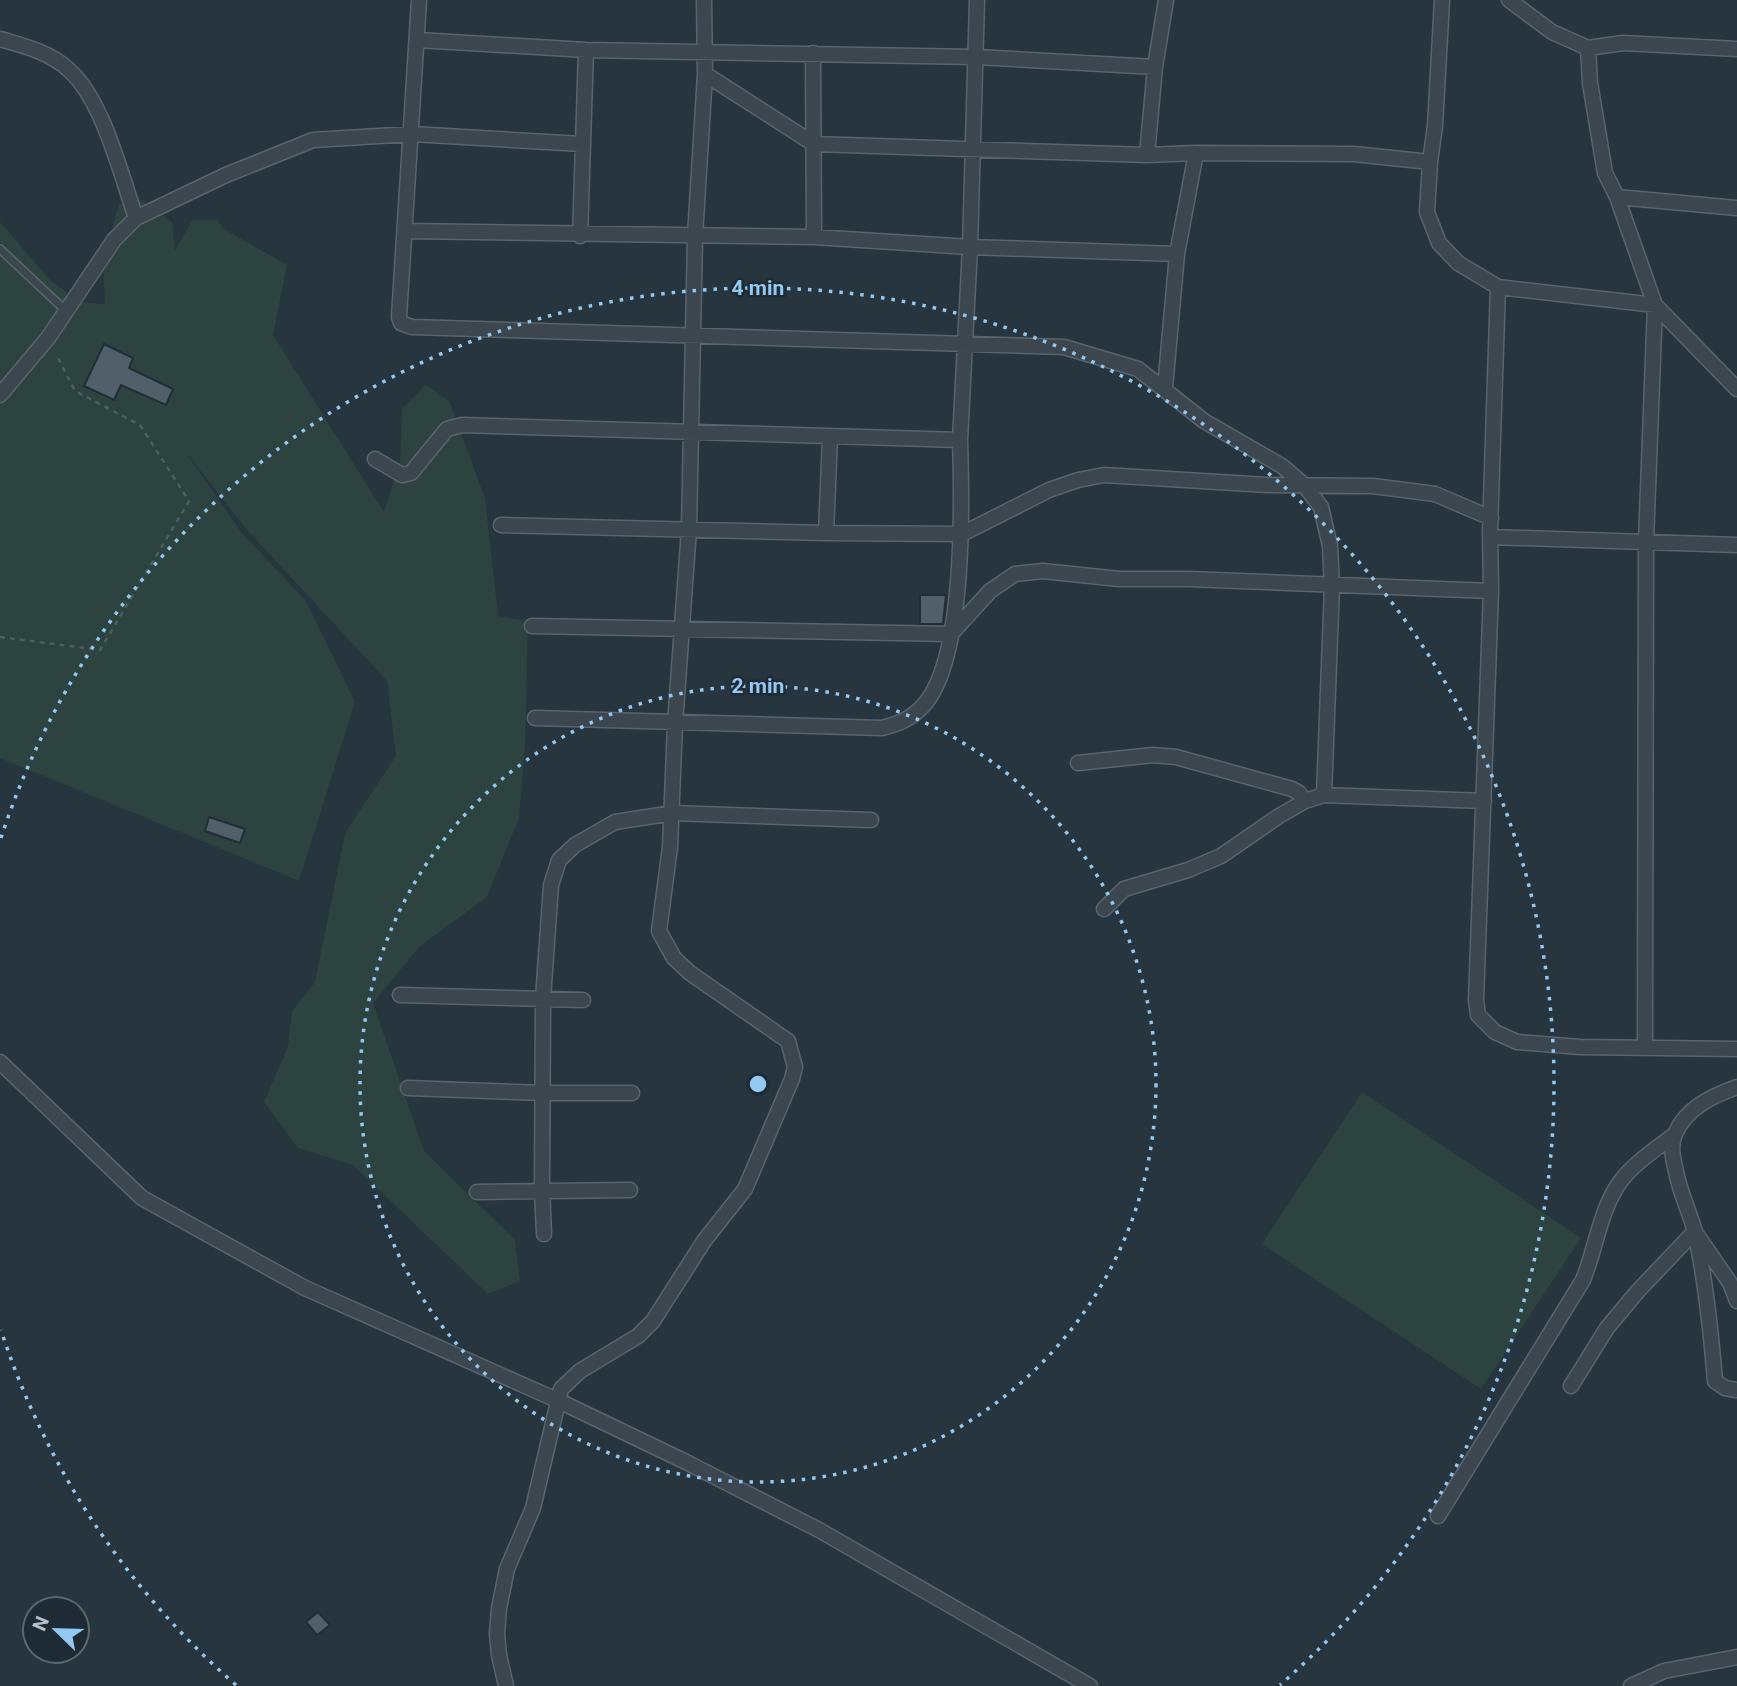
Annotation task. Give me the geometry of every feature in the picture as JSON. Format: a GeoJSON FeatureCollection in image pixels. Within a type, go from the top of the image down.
{"type":"FeatureCollection","features":[{"type":"Feature","properties":{"kind":"street"},"geometry":{"type":"LineString","coordinates":[[419,0],[399,317],[406,326],[1064,347],[1138,369],[1204,421],[1282,467],[1304,485],[1321,507],[1330,546],[1332,586],[1324,795]]}},
{"type":"Feature","properties":{"kind":"street"},"geometry":{"type":"LineString","coordinates":[[506,1686],[499,1656],[499,1608],[507,1569],[533,1508],[561,1389],[568,1380],[592,1363],[638,1336],[653,1321],[704,1241],[745,1189],[795,1067],[788,1041],[691,973],[674,958],[661,938],[659,924],[664,903],[673,813],[675,724],[689,529],[695,236],[705,74],[704,0]]}},
{"type":"Feature","properties":{"kind":"street"},"geometry":{"type":"LineString","coordinates":[[535,718],[882,729],[904,722],[925,705],[941,672],[951,634],[962,534],[960,440],[970,247],[977,0]]}},
{"type":"Feature","properties":{"kind":"street"},"geometry":{"type":"LineString","coordinates":[[1147,155],[1155,67],[1166,0]]}},
{"type":"Feature","properties":{"kind":"street"},"geometry":{"type":"LineString","coordinates":[[1442,0],[1436,126],[1430,162],[1427,212],[1439,243],[1458,263],[1499,286],[1655,305],[1737,389]]}},
{"type":"Feature","properties":{"kind":"street"},"geometry":{"type":"LineString","coordinates":[[1510,0],[1552,32],[1588,48],[1623,43],[1737,50]]}},
{"type":"Feature","properties":{"kind":"street"},"geometry":{"type":"LineString","coordinates":[[0,39],[44,53],[69,69],[88,92],[108,137],[136,218]]}},
{"type":"Feature","properties":{"kind":"street"},"geometry":{"type":"LineString","coordinates":[[418,40],[586,50],[976,57],[1155,67]]}},
{"type":"Feature","properties":{"kind":"street"},"geometry":{"type":"LineString","coordinates":[[1588,48],[1590,83],[1605,173],[1617,197],[1655,305],[1646,541],[1645,1046]]}},
{"type":"Feature","properties":{"kind":"street"},"geometry":{"type":"LineString","coordinates":[[580,236],[586,50]]}},
{"type":"Feature","properties":{"kind":"street"},"geometry":{"type":"LineString","coordinates":[[813,53],[814,237]]}},
{"type":"Feature","properties":{"kind":"street"},"geometry":{"type":"LineString","coordinates":[[705,74],[814,144],[1147,155],[1354,154],[1430,162]]}},
{"type":"Feature","properties":{"kind":"street"},"geometry":{"type":"LineString","coordinates":[[0,395],[48,338],[114,240],[136,218],[226,175],[313,140],[412,134],[582,144]]}},
{"type":"Feature","properties":{"kind":"street"},"geometry":{"type":"LineString","coordinates":[[1164,388],[1177,254],[1196,153]]}},
{"type":"Feature","properties":{"kind":"street"},"geometry":{"type":"LineString","coordinates":[[1617,197],[1737,208]]}},
{"type":"Feature","properties":{"kind":"street"},"geometry":{"type":"LineString","coordinates":[[406,231],[580,236],[814,237],[970,247],[1177,254]]}},
{"type":"Feature","properties":{"kind":"street"},"geometry":{"type":"LineString","coordinates":[[1499,286],[1476,1000],[1478,1015],[1494,1032],[1517,1042],[1580,1047],[1737,1049]]}},
{"type":"Feature","properties":{"kind":"street"},"geometry":{"type":"LineString","coordinates":[[374,459],[402,475],[411,473],[447,429],[462,425],[960,440]]}},
{"type":"Feature","properties":{"kind":"street"},"geometry":{"type":"LineString","coordinates":[[826,533],[830,437]]}},
{"type":"Feature","properties":{"kind":"street"},"geometry":{"type":"LineString","coordinates":[[501,525],[962,534],[1049,490],[1104,475],[1267,485],[1373,486],[1435,494],[1491,518]]}},
{"type":"Feature","properties":{"kind":"street"},"geometry":{"type":"LineString","coordinates":[[1490,537],[1737,545]]}},
{"type":"Feature","properties":{"kind":"street"},"geometry":{"type":"LineString","coordinates":[[532,626],[951,634],[990,592],[1015,574],[1043,571],[1119,579],[1189,579],[1490,591]]}},
{"type":"Feature","properties":{"kind":"street"},"geometry":{"type":"LineString","coordinates":[[1077,763],[1153,755],[1176,757],[1292,789],[1305,801]]}},
{"type":"Feature","properties":{"kind":"street"},"geometry":{"type":"LineString","coordinates":[[1104,909],[1124,889],[1188,870],[1221,856],[1279,816],[1305,801],[1324,795],[1484,801]]}},
{"type":"Feature","properties":{"kind":"street"},"geometry":{"type":"LineString","coordinates":[[544,1234],[542,999],[551,885],[559,860],[575,845],[615,822],[673,813],[871,820]]}},
{"type":"Feature","properties":{"kind":"street"},"geometry":{"type":"LineString","coordinates":[[400,995],[583,1000]]}},
{"type":"Feature","properties":{"kind":"street"},"geometry":{"type":"LineString","coordinates":[[0,1062],[142,1198],[305,1288],[559,1401],[687,1462],[818,1530],[1090,1686]]}},
{"type":"Feature","properties":{"kind":"street"},"geometry":{"type":"LineString","coordinates":[[1737,1087],[1711,1096],[1685,1116],[1674,1135],[1671,1149],[1680,1190],[1695,1231],[1705,1289],[1715,1381],[1725,1388],[1737,1390]]}},
{"type":"Feature","properties":{"kind":"street"},"geometry":{"type":"LineString","coordinates":[[408,1088],[632,1093]]}},
{"type":"Feature","properties":{"kind":"street"},"geometry":{"type":"LineString","coordinates":[[1438,1516],[1583,1280],[1610,1201],[1620,1182],[1674,1135]]}},
{"type":"Feature","properties":{"kind":"street"},"geometry":{"type":"LineString","coordinates":[[477,1192],[542,1189],[630,1190]]}},
{"type":"Feature","properties":{"kind":"street"},"geometry":{"type":"LineString","coordinates":[[1695,1231],[1730,1283],[1737,1301]]}},
{"type":"Feature","properties":{"kind":"street"},"geometry":{"type":"LineString","coordinates":[[1572,1386],[1607,1328],[1637,1291],[1695,1231]]}},
{"type":"Feature","properties":{"kind":"street"},"geometry":{"type":"LineString","coordinates":[[1631,1686],[1664,1671],[1737,1657]]}},
{"type":"Feature","properties":{"kind":"lane"},"geometry":{"type":"LineString","coordinates":[[0,249],[65,310]]}},
{"type":"Feature","properties":{"kind":"path"},"geometry":{"type":"LineString","coordinates":[[0,637],[100,650],[189,501],[140,425],[75,391],[48,338]]}},
{"type":"Feature","properties":{"kind":"green space"},"geometry":{"type":"Polygon","coordinates":[[[142,200],[172,222],[175,251],[192,220],[217,220],[224,229],[287,265],[273,335],[384,512],[400,461],[402,409],[425,385],[449,401],[485,498],[498,616],[528,621],[525,748],[519,818],[487,897],[419,947],[373,1003],[424,1151],[515,1240],[520,1281],[488,1294],[353,1165],[298,1148],[264,1102],[288,1047],[292,1011],[315,982],[345,833],[396,756],[387,681],[247,530],[185,451],[242,533],[306,601],[355,702],[299,881],[0,758],[0,222],[50,280],[80,302],[105,304],[103,263],[119,204],[142,200]]]}},
{"type":"Feature","properties":{"kind":"green space"},"geometry":{"type":"Polygon","coordinates":[[[1362,1092],[1581,1238],[1481,1389],[1262,1244],[1362,1092]]]}},
{"type":"Feature","properties":{"kind":"building"},"geometry":{"type":"Polygon","coordinates":[[[104,344],[133,358],[129,368],[173,389],[166,405],[121,385],[114,400],[84,386],[104,344]]]}},
{"type":"Feature","properties":{"kind":"building"},"geometry":{"type":"Polygon","coordinates":[[[920,595],[946,595],[943,624],[920,624],[920,595]]]}},
{"type":"Feature","properties":{"kind":"building"},"geometry":{"type":"Polygon","coordinates":[[[209,817],[245,829],[240,843],[205,831],[209,817]]]}},
{"type":"Feature","properties":{"kind":"building"},"geometry":{"type":"Polygon","coordinates":[[[318,1612],[330,1625],[317,1635],[306,1622],[318,1612]]]}}]}
